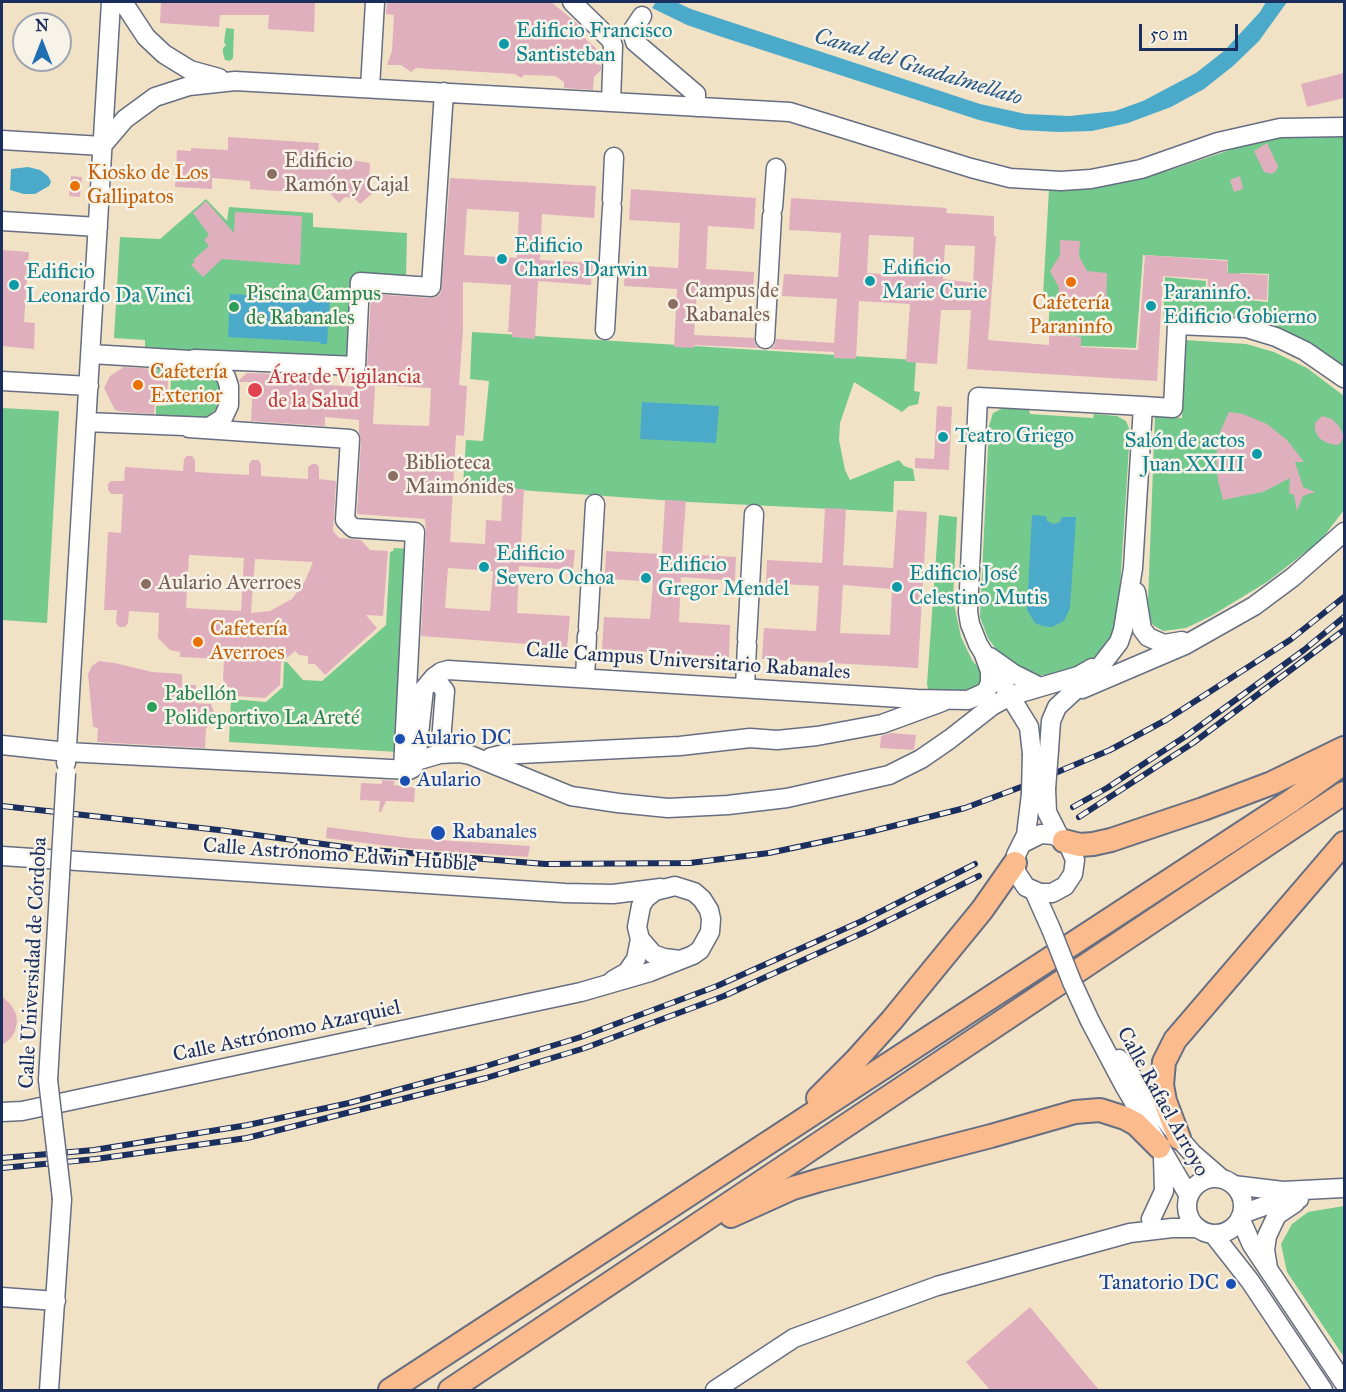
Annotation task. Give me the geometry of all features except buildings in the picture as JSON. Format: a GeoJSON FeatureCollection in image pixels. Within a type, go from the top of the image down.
{"type":"FeatureCollection","features":[{"type":"Feature","properties":{"kind":"main road"},"geometry":{"type":"LineString","coordinates":[[1062,839],[1080,845],[1094,844],[1121,836],[1272,783],[1344,748]]}},
{"type":"Feature","properties":{"kind":"main road"},"geometry":{"type":"LineString","coordinates":[[390,1390],[1291,801],[1344,763]]}},
{"type":"Feature","properties":{"kind":"main road"},"geometry":{"type":"LineString","coordinates":[[450,1390],[1344,794]]}},
{"type":"Feature","properties":{"kind":"main road"},"geometry":{"type":"LineString","coordinates":[[1167,1146],[1162,1085],[1164,1062],[1175,1040],[1344,843]]}},
{"type":"Feature","properties":{"kind":"main road"},"geometry":{"type":"LineString","coordinates":[[712,1179],[819,1097],[855,1061],[892,1020],[982,910],[1019,853]]}},
{"type":"Feature","properties":{"kind":"main road"},"geometry":{"type":"LineString","coordinates":[[604,1288],[725,1219],[793,1188],[1075,1112],[1100,1110],[1125,1118],[1167,1146]]}},
{"type":"Feature","properties":{"kind":"street"},"geometry":{"type":"LineString","coordinates":[[67,752],[111,2]]}},
{"type":"Feature","properties":{"kind":"street"},"geometry":{"type":"LineString","coordinates":[[123,2],[146,37],[177,63],[200,74],[235,81],[790,112],[1010,178],[1061,181],[1091,179],[1141,169],[1218,142],[1249,134],[1280,128],[1341,125]]}},
{"type":"Feature","properties":{"kind":"street"},"geometry":{"type":"LineString","coordinates":[[370,88],[375,2]]}},
{"type":"Feature","properties":{"kind":"street"},"geometry":{"type":"LineString","coordinates":[[572,2],[611,40],[613,46],[611,102]]}},
{"type":"Feature","properties":{"kind":"street"},"geometry":{"type":"LineString","coordinates":[[642,16],[632,32],[635,42],[696,94],[696,107]]}},
{"type":"Feature","properties":{"kind":"street"},"geometry":{"type":"LineString","coordinates":[[102,146],[127,117],[155,98],[189,86],[235,81]]}},
{"type":"Feature","properties":{"kind":"street"},"geometry":{"type":"LineString","coordinates":[[91,354],[356,366],[360,282],[431,287],[444,92]]}},
{"type":"Feature","properties":{"kind":"street"},"geometry":{"type":"LineString","coordinates":[[2,140],[102,146]]}},
{"type":"Feature","properties":{"kind":"street"},"geometry":{"type":"LineString","coordinates":[[605,330],[614,157]]}},
{"type":"Feature","properties":{"kind":"street"},"geometry":{"type":"LineString","coordinates":[[765,339],[776,168]]}},
{"type":"Feature","properties":{"kind":"street"},"geometry":{"type":"LineString","coordinates":[[2,221],[98,227]]}},
{"type":"Feature","properties":{"kind":"street","name":"Calle Campus Universitario Rabanales"},"geometry":{"type":"LineString","coordinates":[[1040,752],[1015,704],[983,652],[970,624],[967,598],[978,397],[1173,408],[1177,325],[1246,328],[1276,337],[1305,351],[1344,378]]}},
{"type":"Feature","properties":{"kind":"street"},"geometry":{"type":"LineString","coordinates":[[189,428],[209,427],[216,424],[223,418],[229,405],[229,386],[222,372],[216,366],[194,359]]}},
{"type":"Feature","properties":{"kind":"street"},"geometry":{"type":"LineString","coordinates":[[2,381],[88,386]]}},
{"type":"Feature","properties":{"kind":"street"},"geometry":{"type":"LineString","coordinates":[[1039,791],[1047,812],[1073,853],[1075,867],[1065,886],[1052,892],[1034,891],[1020,880],[1019,853],[1039,791],[1040,752],[1049,735],[1053,713],[1107,658],[1119,642],[1123,630],[1133,568],[1143,406]]}},
{"type":"Feature","properties":{"kind":"street"},"geometry":{"type":"LineString","coordinates":[[86,422],[350,439],[345,520],[353,528],[415,532],[409,765]]}},
{"type":"Feature","properties":{"kind":"street"},"geometry":{"type":"LineString","coordinates":[[585,678],[595,504]]}},
{"type":"Feature","properties":{"kind":"street"},"geometry":{"type":"LineString","coordinates":[[745,687],[754,514]]}},
{"type":"Feature","properties":{"kind":"street"},"geometry":{"type":"LineString","coordinates":[[1073,694],[1185,645],[1254,606],[1293,577],[1342,533]]}},
{"type":"Feature","properties":{"kind":"street"},"geometry":{"type":"LineString","coordinates":[[1133,568],[1138,614],[1142,629],[1148,637],[1164,644],[1178,642],[1207,632]]}},
{"type":"Feature","properties":{"kind":"street","name":"Calle Campus Universitario Rabanales"},"geometry":{"type":"LineString","coordinates":[[983,652],[1014,674],[1040,687]]}},
{"type":"Feature","properties":{"kind":"street","name":"Calle Campus Universitario Rabanales"},"geometry":{"type":"LineString","coordinates":[[431,682],[441,672],[448,670],[951,700],[976,698],[988,688],[991,677],[983,652]]}},
{"type":"Feature","properties":{"kind":"street"},"geometry":{"type":"LineString","coordinates":[[2,745],[67,752],[409,765],[440,754],[459,753],[491,763],[571,796],[668,808],[728,805],[787,798],[889,775],[921,759],[992,706],[1015,704],[1040,687],[1078,676],[1107,658]]}},
{"type":"Feature","properties":{"kind":"street"},"geometry":{"type":"LineString","coordinates":[[409,765],[422,695],[431,682],[438,682],[445,691],[440,754]]}},
{"type":"Feature","properties":{"kind":"street"},"geometry":{"type":"LineString","coordinates":[[951,700],[969,704],[972,710],[972,720]]}},
{"type":"Feature","properties":{"kind":"street","name":"Calle Campus Universitario Rabanales"},"geometry":{"type":"LineString","coordinates":[[491,763],[489,760],[491,757],[501,755],[680,746],[750,738],[777,740],[817,736],[882,724],[951,700]]}},
{"type":"Feature","properties":{"kind":"street","name":"Calle Universidad de Córdoba"},"geometry":{"type":"LineString","coordinates":[[49,1390],[62,1199],[48,1080],[67,752]]}},
{"type":"Feature","properties":{"kind":"street"},"geometry":{"type":"LineString","coordinates":[[1019,853],[1041,834],[1062,839]]}},
{"type":"Feature","properties":{"kind":"street","name":"Calle Astrónomo Edwin Hubble"},"geometry":{"type":"LineString","coordinates":[[2,856],[565,893],[613,894],[675,886]]}},
{"type":"Feature","properties":{"kind":"street"},"geometry":{"type":"LineString","coordinates":[[675,886],[694,892],[702,899],[709,910],[710,932],[700,950],[693,956],[650,972],[581,992],[617,979],[627,972],[636,959],[640,939],[637,927],[641,906],[655,891],[675,886]]}},
{"type":"Feature","properties":{"kind":"street","name":"Calle Rafael Arroyo"},"geometry":{"type":"LineString","coordinates":[[1034,891],[1072,982],[1093,1025],[1125,1088],[1167,1146],[1189,1197]]}},
{"type":"Feature","properties":{"kind":"street","name":"Calle Rafael Arroyo"},"geometry":{"type":"LineString","coordinates":[[1050,925],[1049,901],[1052,892]]}},
{"type":"Feature","properties":{"kind":"street"},"geometry":{"type":"LineString","coordinates":[[640,939],[653,954],[681,960]]}},
{"type":"Feature","properties":{"kind":"street","name":"Calle Astrónomo Azarquiel"},"geometry":{"type":"LineString","coordinates":[[2,1112],[22,1111],[581,992]]}},
{"type":"Feature","properties":{"kind":"street"},"geometry":{"type":"LineString","coordinates":[[1151,1219],[1164,1191],[1167,1146]]}},
{"type":"Feature","properties":{"kind":"street","name":"Calle Rafael Arroyo"},"geometry":{"type":"LineString","coordinates":[[1167,1146],[1192,1153],[1228,1182]]}},
{"type":"Feature","properties":{"kind":"street"},"geometry":{"type":"LineString","coordinates":[[1323,1390],[1250,1281],[1205,1231],[1192,1222],[1188,1212],[1189,1197],[1196,1186],[1211,1178],[1283,1191],[1344,1188]]}},
{"type":"Feature","properties":{"kind":"street"},"geometry":{"type":"LineString","coordinates":[[715,1390],[794,1338],[937,1286],[1130,1233],[1172,1228],[1226,1232],[1241,1216],[1243,1206],[1241,1196],[1228,1182]]}},
{"type":"Feature","properties":{"kind":"street"},"geometry":{"type":"LineString","coordinates":[[1241,1216],[1267,1205],[1344,1188]]}},
{"type":"Feature","properties":{"kind":"street"},"geometry":{"type":"LineString","coordinates":[[1130,1233],[1171,1204],[1189,1197]]}},
{"type":"Feature","properties":{"kind":"street"},"geometry":{"type":"LineString","coordinates":[[1268,1270],[1265,1250],[1267,1236],[1277,1215],[1289,1205],[1306,1198]]}},
{"type":"Feature","properties":{"kind":"street"},"geometry":{"type":"LineString","coordinates":[[1241,1216],[1246,1234],[1268,1270],[1344,1383]]}},
{"type":"Feature","properties":{"kind":"street"},"geometry":{"type":"LineString","coordinates":[[2,1297],[56,1300]]}},
{"type":"Feature","properties":{"kind":"green space"},"geometry":{"type":"Polygon","coordinates":[[[226,28],[234,29],[233,58],[230,61],[225,60],[223,53],[226,45],[224,42],[226,28]]]}},
{"type":"Feature","properties":{"kind":"green space"},"geometry":{"type":"Polygon","coordinates":[[[1294,133],[1344,134],[1344,366],[1307,341],[1268,326],[1245,321],[1163,316],[1165,277],[1206,281],[1205,298],[1227,300],[1228,260],[1143,255],[1136,348],[1081,346],[1080,337],[1048,334],[1050,297],[1043,296],[1049,189],[1099,187],[1126,182],[1266,138],[1294,133]],[[1240,273],[1238,299],[1268,302],[1269,274],[1240,273]]]}},
{"type":"Feature","properties":{"kind":"green space","name":"Piscina Campus de Rabanales"},"geometry":{"type":"Polygon","coordinates":[[[206,199],[227,221],[229,207],[313,213],[313,227],[407,233],[406,277],[354,274],[349,349],[345,357],[335,360],[145,348],[145,340],[114,338],[120,237],[160,239],[206,199]]]}},
{"type":"Feature","properties":{"kind":"green space"},"geometry":{"type":"Polygon","coordinates":[[[472,332],[916,360],[914,391],[920,392],[918,404],[909,406],[902,412],[854,382],[840,423],[839,440],[845,470],[850,480],[899,460],[904,466],[913,469],[915,481],[894,481],[893,512],[689,502],[463,486],[466,440],[483,441],[489,381],[470,379],[472,332]]]}},
{"type":"Feature","properties":{"kind":"green space"},"geometry":{"type":"Polygon","coordinates":[[[1185,340],[1246,344],[1274,352],[1307,368],[1344,396],[1344,510],[1321,540],[1267,582],[1211,616],[1186,628],[1163,631],[1153,625],[1149,617],[1148,601],[1155,416],[1182,418],[1185,340]]]}},
{"type":"Feature","properties":{"kind":"green space"},"geometry":{"type":"Polygon","coordinates":[[[158,364],[208,370],[218,381],[219,406],[205,418],[156,416],[156,406],[170,405],[171,376],[157,375],[158,364]]]}},
{"type":"Feature","properties":{"kind":"green space"},"geometry":{"type":"Polygon","coordinates":[[[2,408],[59,411],[47,623],[2,620],[2,408]]]}},
{"type":"Feature","properties":{"kind":"green space"},"geometry":{"type":"Polygon","coordinates":[[[1003,408],[1029,410],[1030,414],[1093,418],[1094,414],[1117,416],[1126,421],[1130,431],[1119,603],[1114,630],[1106,645],[1097,655],[1085,664],[1055,675],[1039,675],[1024,671],[998,652],[988,638],[980,617],[989,426],[993,413],[1003,408]]]}},
{"type":"Feature","properties":{"kind":"green space"},"geometry":{"type":"Polygon","coordinates":[[[939,515],[957,517],[953,599],[961,637],[982,677],[982,686],[974,691],[932,690],[928,689],[927,684],[939,515]]]}},
{"type":"Feature","properties":{"kind":"green space"},"geometry":{"type":"Polygon","coordinates":[[[394,548],[409,549],[398,752],[229,742],[231,699],[266,702],[283,687],[284,662],[287,662],[303,680],[322,681],[386,625],[390,552],[394,548]]]}},
{"type":"Feature","properties":{"kind":"green space"},"geometry":{"type":"Polygon","coordinates":[[[1344,1206],[1344,1357],[1287,1272],[1281,1244],[1292,1224],[1308,1212],[1344,1206]]]}},
{"type":"Feature","properties":{"kind":"water"},"geometry":{"type":"Polygon","coordinates":[[[656,2],[676,2],[691,9],[980,104],[1026,114],[1070,116],[1115,111],[1143,101],[1196,73],[1224,51],[1260,12],[1266,2],[1287,2],[1259,41],[1204,89],[1171,107],[1128,123],[1092,131],[1058,132],[1021,130],[979,120],[722,37],[687,25],[652,8],[656,2]]]}},
{"type":"Feature","properties":{"kind":"water"},"geometry":{"type":"Polygon","coordinates":[[[28,167],[40,170],[48,176],[51,182],[49,186],[35,194],[10,190],[11,169],[28,167]]]}},
{"type":"Feature","properties":{"kind":"water"},"geometry":{"type":"Polygon","coordinates":[[[230,294],[323,300],[323,298],[330,298],[327,344],[228,337],[230,294]]]}},
{"type":"Feature","properties":{"kind":"water"},"geometry":{"type":"Polygon","coordinates":[[[642,402],[719,406],[716,443],[640,439],[642,402]]]}},
{"type":"Feature","properties":{"kind":"water"},"geometry":{"type":"Polygon","coordinates":[[[1032,515],[1046,516],[1047,521],[1054,524],[1060,522],[1062,517],[1076,517],[1070,608],[1064,621],[1052,627],[1035,623],[1027,610],[1032,515]]]}},
{"type":"Feature","properties":{"kind":"railway"},"geometry":{"type":"LineString","coordinates":[[2,806],[219,830],[360,849],[545,864],[690,863],[769,853],[869,832],[965,808],[1110,750],[1166,720],[1290,640],[1344,597]]}},
{"type":"Feature","properties":{"kind":"railway"},"geometry":{"type":"LineString","coordinates":[[1073,807],[1107,788],[1186,736],[1304,650],[1344,617]]}},
{"type":"Feature","properties":{"kind":"railway"},"geometry":{"type":"LineString","coordinates":[[1079,817],[1193,743],[1344,630]]}},
{"type":"Feature","properties":{"kind":"railway"},"geometry":{"type":"LineString","coordinates":[[2,1158],[94,1150],[248,1125],[349,1103],[483,1067],[581,1037],[717,986],[862,921],[975,864]]}},
{"type":"Feature","properties":{"kind":"railway"},"geometry":{"type":"LineString","coordinates":[[2,1168],[96,1159],[247,1138],[486,1078],[585,1048],[724,996],[867,931],[979,876]]}},
{"type":"Feature","properties":{"kind":"place","name":"Edificio Francisco Santisteban"},"geometry":{"type":"Point","coordinates":[504,44]}},
{"type":"Feature","properties":{"kind":"place","name":"Edificio Ramón y Cajal"},"geometry":{"type":"Point","coordinates":[272,174]}},
{"type":"Feature","properties":{"kind":"place","name":"Kiosko de Los Gallipatos"},"geometry":{"type":"Point","coordinates":[75,186]}},
{"type":"Feature","properties":{"kind":"place","name":"Edificio Charles Darwin"},"geometry":{"type":"Point","coordinates":[502,259]}},
{"type":"Feature","properties":{"kind":"place","name":"Edificio Marie Curie"},"geometry":{"type":"Point","coordinates":[870,281]}},
{"type":"Feature","properties":{"kind":"place","name":"Cafetería Paraninfo"},"geometry":{"type":"Point","coordinates":[1071,282]}},
{"type":"Feature","properties":{"kind":"place","name":"Edificio Leonardo Da Vinci"},"geometry":{"type":"Point","coordinates":[14,285]}},
{"type":"Feature","properties":{"kind":"place","name":"Campus de Rabanales"},"geometry":{"type":"Point","coordinates":[673,304]}},
{"type":"Feature","properties":{"kind":"place","name":"Paraninfo. Edificio Gobierno"},"geometry":{"type":"Point","coordinates":[1151,306]}},
{"type":"Feature","properties":{"kind":"place","name":"Piscina Campus de Rabanales"},"geometry":{"type":"Point","coordinates":[234,307]}},
{"type":"Feature","properties":{"kind":"place","name":"Cafetería Exterior"},"geometry":{"type":"Point","coordinates":[138,385]}},
{"type":"Feature","properties":{"kind":"place","name":"Área de Vigilancia de la Salud"},"geometry":{"type":"Point","coordinates":[255,390]}},
{"type":"Feature","properties":{"kind":"place","name":"Teatro Griego"},"geometry":{"type":"Point","coordinates":[943,437]}},
{"type":"Feature","properties":{"kind":"place","name":"Salón de actos Juan XXIII"},"geometry":{"type":"Point","coordinates":[1257,454]}},
{"type":"Feature","properties":{"kind":"place","name":"Biblioteca Maimónides"},"geometry":{"type":"Point","coordinates":[393,476]}},
{"type":"Feature","properties":{"kind":"place","name":"Edificio Severo Ochoa"},"geometry":{"type":"Point","coordinates":[484,567]}},
{"type":"Feature","properties":{"kind":"place","name":"Edificio Gregor Mendel"},"geometry":{"type":"Point","coordinates":[646,578]}},
{"type":"Feature","properties":{"kind":"place","name":"Aulario Averroes"},"geometry":{"type":"Point","coordinates":[146,584]}},
{"type":"Feature","properties":{"kind":"place","name":"Edificio José Celestino Mutis"},"geometry":{"type":"Point","coordinates":[897,587]}},
{"type":"Feature","properties":{"kind":"place","name":"Cafetería Averroes"},"geometry":{"type":"Point","coordinates":[198,642]}},
{"type":"Feature","properties":{"kind":"place","name":"Pabellón Polideportivo La Areté"},"geometry":{"type":"Point","coordinates":[152,707]}},
{"type":"Feature","properties":{"kind":"place","name":"Aulario DC"},"geometry":{"type":"Point","coordinates":[400,739]}},
{"type":"Feature","properties":{"kind":"place","name":"Aulario"},"geometry":{"type":"Point","coordinates":[405,781]}},
{"type":"Feature","properties":{"kind":"place","name":"Rabanales"},"geometry":{"type":"Point","coordinates":[438,833]}},
{"type":"Feature","properties":{"kind":"place","name":"Tanatorio DC"},"geometry":{"type":"Point","coordinates":[1231,1284]}},
{"type":"Feature","properties":{"kind":"water label","name":"Canal del Guadalmellato"},"geometry":{"type":"Point","coordinates":[918,68]}}]}
